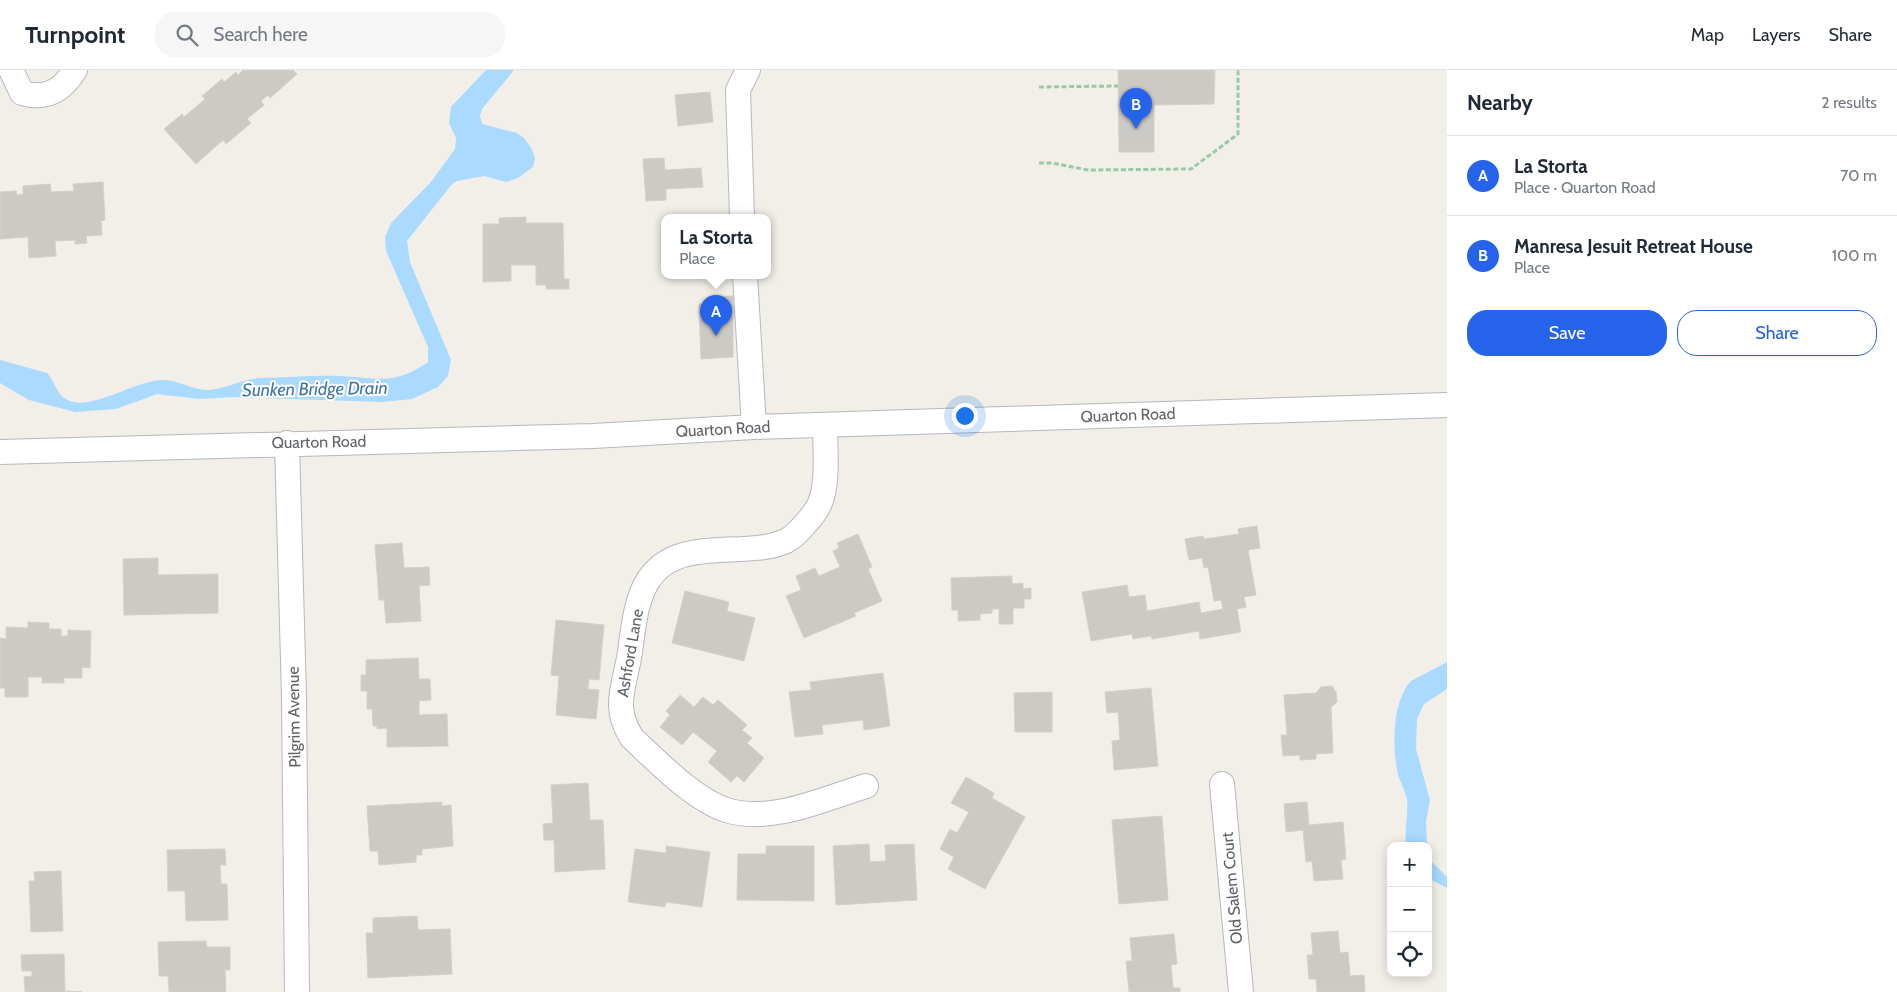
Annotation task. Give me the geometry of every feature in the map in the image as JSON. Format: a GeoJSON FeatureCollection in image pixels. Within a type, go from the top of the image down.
{"type":"FeatureCollection","features":[{"type":"Feature","properties":{"kind":"street"},"geometry":{"type":"LineString","coordinates":[[11,70],[22,92],[44,96],[56,91],[74,70]]}},
{"type":"Feature","properties":{"kind":"street"},"geometry":{"type":"LineString","coordinates":[[742,214],[738,90],[748,70]]}},
{"type":"Feature","properties":{"kind":"street"},"geometry":{"type":"LineString","coordinates":[[745,279],[754,427]]}},
{"type":"Feature","properties":{"kind":"street","name":"Quarton Road"},"geometry":{"type":"LineString","coordinates":[[0,452],[593,436],[754,427],[1447,405]]}},
{"type":"Feature","properties":{"kind":"street","name":"Ashford Lane"},"geometry":{"type":"LineString","coordinates":[[825,425],[822,499],[810,519],[800,530],[787,541],[764,546],[694,552],[676,558],[658,569],[647,583],[638,602],[620,695],[620,711],[625,727],[632,738],[703,798],[724,809],[743,813],[765,814],[800,807],[866,786]]}},
{"type":"Feature","properties":{"kind":"street","name":"Pilgrim Avenue"},"geometry":{"type":"LineString","coordinates":[[287,443],[294,697],[297,992]]}},
{"type":"Feature","properties":{"kind":"street","name":"Old Salem Court"},"geometry":{"type":"LineString","coordinates":[[1222,784],[1241,992]]}},
{"type":"Feature","properties":{"kind":"path"},"geometry":{"type":"LineString","coordinates":[[1039,163],[1052,163],[1088,170],[1191,169],[1238,134],[1238,70]]}},
{"type":"Feature","properties":{"kind":"path"},"geometry":{"type":"LineString","coordinates":[[1039,88],[1118,86]]}},
{"type":"Feature","properties":{"kind":"water","name":"Sunken Bridge Drain"},"geometry":{"type":"Polygon","coordinates":[[[486,70],[514,70],[482,109],[480,116],[482,124],[517,133],[524,138],[532,149],[535,158],[533,167],[518,178],[506,182],[484,176],[457,181],[452,184],[407,241],[410,262],[451,360],[448,376],[438,387],[412,399],[381,402],[233,397],[199,399],[157,394],[116,409],[75,412],[29,400],[0,383],[0,360],[47,373],[64,398],[83,403],[105,398],[152,381],[168,380],[198,389],[210,390],[261,378],[328,376],[384,379],[404,375],[428,362],[428,347],[386,251],[385,237],[391,223],[431,182],[455,149],[456,138],[449,123],[451,107],[486,70]]]}},
{"type":"Feature","properties":{"kind":"water"},"geometry":{"type":"Polygon","coordinates":[[[1447,662],[1447,689],[1424,704],[1417,719],[1416,749],[1430,800],[1426,821],[1427,842],[1407,842],[1407,800],[1396,764],[1394,739],[1397,713],[1400,700],[1411,681],[1447,662]]]}},
{"type":"Feature","properties":{"kind":"water"},"geometry":{"type":"Polygon","coordinates":[[[1432,862],[1447,877],[1447,888],[1432,880],[1432,862]]]}},
{"type":"Feature","properties":{"kind":"building"},"geometry":{"type":"Polygon","coordinates":[[[243,70],[293,70],[297,74],[270,98],[268,95],[261,101],[264,105],[247,119],[251,123],[226,144],[223,140],[196,164],[164,129],[182,114],[184,117],[205,99],[202,96],[222,79],[224,82],[236,72],[238,75],[243,70]]]}},
{"type":"Feature","properties":{"kind":"building"},"geometry":{"type":"Polygon","coordinates":[[[1118,70],[1215,70],[1214,104],[1154,105],[1154,152],[1119,152],[1118,70]]]}},
{"type":"Feature","properties":{"kind":"building"},"geometry":{"type":"Polygon","coordinates":[[[710,92],[713,122],[678,126],[675,95],[710,92]]]}},
{"type":"Feature","properties":{"kind":"building"},"geometry":{"type":"Polygon","coordinates":[[[664,158],[665,170],[701,168],[703,187],[666,189],[666,200],[646,201],[643,159],[664,158]]]}},
{"type":"Feature","properties":{"kind":"building"},"geometry":{"type":"Polygon","coordinates":[[[103,182],[105,220],[101,221],[102,235],[86,236],[87,243],[75,244],[75,240],[55,241],[56,256],[29,258],[28,237],[0,239],[0,192],[16,191],[17,195],[23,194],[23,186],[50,184],[51,192],[74,191],[73,184],[103,182]]]}},
{"type":"Feature","properties":{"kind":"building"},"geometry":{"type":"Polygon","coordinates":[[[526,217],[526,223],[563,223],[564,279],[569,279],[569,289],[546,289],[546,285],[536,285],[536,265],[511,265],[511,281],[483,282],[483,224],[499,224],[499,218],[526,217]]]}},
{"type":"Feature","properties":{"kind":"building"},"geometry":{"type":"Polygon","coordinates":[[[733,296],[733,357],[701,359],[699,304],[709,304],[708,297],[733,296]]]}},
{"type":"Feature","properties":{"kind":"building"},"geometry":{"type":"Polygon","coordinates":[[[1257,526],[1260,548],[1248,550],[1256,595],[1244,597],[1246,607],[1237,609],[1241,632],[1200,639],[1199,631],[1152,639],[1151,636],[1133,639],[1132,634],[1091,641],[1082,592],[1127,585],[1129,597],[1145,595],[1147,611],[1199,602],[1201,613],[1223,609],[1221,600],[1214,601],[1208,567],[1204,568],[1202,558],[1189,560],[1185,539],[1203,536],[1204,539],[1239,534],[1238,529],[1257,526]]]}},
{"type":"Feature","properties":{"kind":"building"},"geometry":{"type":"Polygon","coordinates":[[[858,534],[872,567],[868,569],[882,601],[854,613],[856,616],[804,638],[786,596],[801,590],[796,576],[815,568],[819,576],[840,567],[833,551],[839,548],[837,543],[858,534]]]}},
{"type":"Feature","properties":{"kind":"building"},"geometry":{"type":"Polygon","coordinates":[[[402,543],[404,568],[429,567],[430,585],[419,586],[421,621],[386,623],[384,600],[379,600],[375,545],[402,543]]]}},
{"type":"Feature","properties":{"kind":"building"},"geometry":{"type":"Polygon","coordinates":[[[158,558],[158,575],[218,574],[218,613],[124,615],[123,559],[158,558]]]}},
{"type":"Feature","properties":{"kind":"building"},"geometry":{"type":"Polygon","coordinates":[[[1012,576],[1012,584],[1023,583],[1023,589],[1031,588],[1031,599],[1024,599],[1024,608],[1013,608],[1013,624],[999,624],[999,609],[992,609],[992,613],[980,614],[980,620],[958,621],[958,610],[952,610],[951,578],[1012,576]]]}},
{"type":"Feature","properties":{"kind":"building"},"geometry":{"type":"Polygon","coordinates":[[[685,591],[729,602],[727,611],[755,618],[744,661],[672,643],[685,591]]]}},
{"type":"Feature","properties":{"kind":"building"},"geometry":{"type":"Polygon","coordinates":[[[556,620],[604,625],[599,680],[589,679],[588,689],[599,690],[596,719],[556,715],[559,676],[551,675],[556,620]]]}},
{"type":"Feature","properties":{"kind":"building"},"geometry":{"type":"Polygon","coordinates":[[[28,622],[49,623],[49,629],[61,629],[61,636],[68,636],[68,630],[91,631],[90,668],[82,667],[82,678],[64,678],[64,683],[42,683],[42,677],[28,677],[28,697],[5,697],[5,688],[0,688],[0,638],[6,639],[6,627],[28,628],[28,622]]]}},
{"type":"Feature","properties":{"kind":"building"},"geometry":{"type":"Polygon","coordinates":[[[418,658],[419,679],[430,679],[431,700],[419,701],[419,715],[447,714],[448,746],[387,747],[387,728],[377,729],[377,726],[373,726],[372,709],[367,709],[367,691],[361,691],[361,675],[366,675],[366,660],[418,658]]]}},
{"type":"Feature","properties":{"kind":"building"},"geometry":{"type":"Polygon","coordinates":[[[883,673],[890,726],[864,730],[863,720],[822,725],[823,734],[795,737],[789,692],[811,690],[810,682],[883,673]]]}},
{"type":"Feature","properties":{"kind":"building"},"geometry":{"type":"Polygon","coordinates":[[[1332,686],[1336,692],[1337,702],[1331,707],[1333,753],[1316,754],[1316,759],[1300,760],[1300,755],[1283,756],[1281,735],[1287,735],[1284,695],[1316,693],[1321,687],[1332,686]]]}},
{"type":"Feature","properties":{"kind":"building"},"geometry":{"type":"Polygon","coordinates":[[[1151,688],[1158,766],[1114,770],[1112,741],[1120,740],[1118,712],[1107,713],[1105,692],[1151,688]]]}},
{"type":"Feature","properties":{"kind":"building"},"geometry":{"type":"Polygon","coordinates":[[[1052,692],[1052,732],[1015,732],[1014,693],[1052,692]]]}},
{"type":"Feature","properties":{"kind":"building"},"geometry":{"type":"Polygon","coordinates":[[[680,695],[694,707],[703,697],[713,705],[718,700],[747,725],[742,730],[752,738],[747,743],[764,758],[744,782],[737,776],[731,782],[708,762],[717,751],[693,732],[682,745],[660,727],[670,715],[666,711],[680,695]]]}},
{"type":"Feature","properties":{"kind":"building"},"geometry":{"type":"Polygon","coordinates":[[[966,777],[994,793],[992,798],[1025,817],[985,889],[948,869],[954,857],[940,849],[950,829],[957,833],[969,812],[951,803],[966,777]]]}},
{"type":"Feature","properties":{"kind":"building"},"geometry":{"type":"Polygon","coordinates":[[[588,783],[590,820],[603,820],[605,869],[555,872],[554,840],[544,840],[543,824],[553,823],[551,785],[588,783]]]}},
{"type":"Feature","properties":{"kind":"building"},"geometry":{"type":"Polygon","coordinates":[[[442,802],[442,806],[451,805],[453,846],[422,849],[422,855],[416,855],[416,862],[379,865],[378,851],[370,851],[367,806],[442,802]]]}},
{"type":"Feature","properties":{"kind":"building"},"geometry":{"type":"Polygon","coordinates":[[[1307,802],[1309,825],[1343,822],[1346,859],[1341,860],[1343,879],[1314,881],[1312,861],[1306,862],[1303,830],[1286,832],[1284,804],[1307,802]]]}},
{"type":"Feature","properties":{"kind":"building"},"geometry":{"type":"Polygon","coordinates":[[[1162,816],[1168,900],[1119,904],[1112,820],[1162,816]]]}},
{"type":"Feature","properties":{"kind":"building"},"geometry":{"type":"Polygon","coordinates":[[[869,844],[870,862],[886,861],[885,845],[914,844],[917,900],[836,905],[833,846],[869,844]]]}},
{"type":"Feature","properties":{"kind":"building"},"geometry":{"type":"Polygon","coordinates":[[[666,846],[710,852],[702,907],[666,902],[665,907],[628,902],[635,849],[666,853],[666,846]]]}},
{"type":"Feature","properties":{"kind":"building"},"geometry":{"type":"Polygon","coordinates":[[[766,846],[814,846],[814,901],[737,900],[738,854],[766,854],[766,846]]]}},
{"type":"Feature","properties":{"kind":"building"},"geometry":{"type":"Polygon","coordinates":[[[225,849],[226,865],[220,865],[221,884],[227,884],[228,920],[186,921],[185,891],[168,891],[167,850],[225,849]]]}},
{"type":"Feature","properties":{"kind":"building"},"geometry":{"type":"Polygon","coordinates":[[[61,871],[63,931],[31,932],[29,881],[35,881],[34,872],[61,871]]]}},
{"type":"Feature","properties":{"kind":"building"},"geometry":{"type":"Polygon","coordinates":[[[417,916],[418,930],[450,929],[452,974],[368,978],[366,933],[373,933],[373,918],[417,916]]]}},
{"type":"Feature","properties":{"kind":"building"},"geometry":{"type":"Polygon","coordinates":[[[1338,931],[1340,953],[1348,952],[1350,976],[1364,975],[1365,992],[1317,992],[1316,979],[1309,979],[1307,955],[1313,955],[1311,933],[1338,931]]]}},
{"type":"Feature","properties":{"kind":"building"},"geometry":{"type":"Polygon","coordinates":[[[1174,934],[1177,964],[1171,965],[1173,988],[1180,988],[1180,992],[1129,992],[1126,961],[1132,961],[1130,938],[1174,934]]]}},
{"type":"Feature","properties":{"kind":"building"},"geometry":{"type":"Polygon","coordinates":[[[206,941],[207,947],[230,947],[230,970],[225,970],[226,992],[169,992],[168,976],[159,976],[158,942],[206,941]]]}},
{"type":"Feature","properties":{"kind":"building"},"geometry":{"type":"Polygon","coordinates":[[[64,954],[65,991],[82,992],[25,992],[24,977],[32,976],[32,971],[22,971],[21,955],[64,954]]]}},
{"type":"Feature","properties":{"kind":"place","name":"Manresa Jesuit Retreat House"},"geometry":{"type":"Point","coordinates":[1136,129]}},
{"type":"Feature","properties":{"kind":"place","name":"La Storta"},"geometry":{"type":"Point","coordinates":[716,336]}}]}
